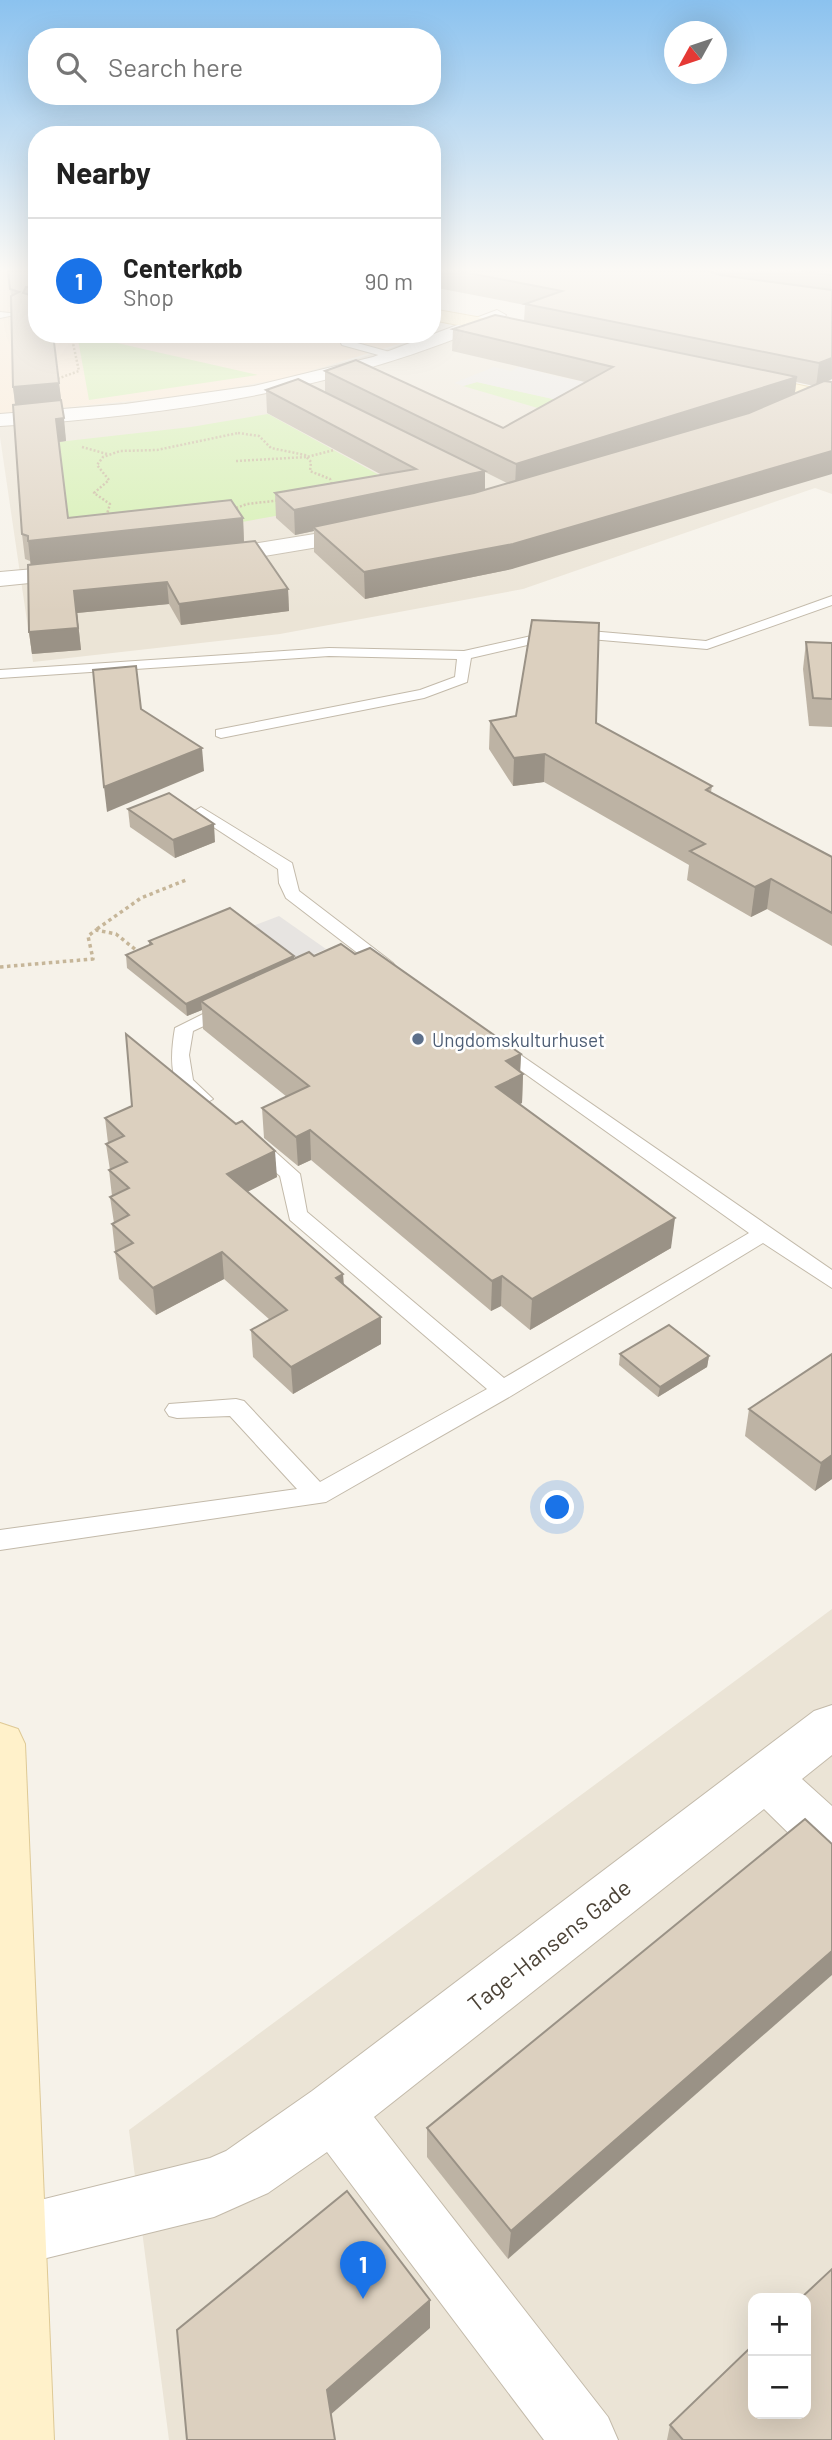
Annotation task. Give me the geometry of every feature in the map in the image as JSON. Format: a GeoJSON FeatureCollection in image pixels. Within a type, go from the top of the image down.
{"type":"FeatureCollection","features":[{"type":"Feature","properties":{"kind":"street"},"geometry":{"type":"LineString","coordinates":[[0,420],[190,401],[281,385]]}},
{"type":"Feature","properties":{"kind":"street"},"geometry":{"type":"LineString","coordinates":[[288,385],[316,399]]}},
{"type":"Feature","properties":{"kind":"street"},"geometry":{"type":"LineString","coordinates":[[799,385],[828,391]]}},
{"type":"Feature","properties":{"kind":"street"},"geometry":{"type":"LineString","coordinates":[[785,412],[828,391]]}},
{"type":"Feature","properties":{"kind":"street"},"geometry":{"type":"LineString","coordinates":[[190,560],[391,527]]}},
{"type":"Feature","properties":{"kind":"street"},"geometry":{"type":"LineString","coordinates":[[0,579],[96,570]]}},
{"type":"Feature","properties":{"kind":"street","name":"Tage-Hansens Gade"},"geometry":{"type":"LineString","coordinates":[[14,2235],[214,2187],[247,2172],[333,2112],[832,1726]]}},
{"type":"Feature","properties":{"kind":"street"},"geometry":{"type":"LineString","coordinates":[[0,1744],[21,2440]]}},
{"type":"Feature","properties":{"kind":"street"},"geometry":{"type":"LineString","coordinates":[[766,1778],[832,1840]]}},
{"type":"Feature","properties":{"kind":"street"},"geometry":{"type":"LineString","coordinates":[[333,2112],[585,2440]]}},
{"type":"Feature","properties":{"kind":"lane"},"geometry":{"type":"LineString","coordinates":[[0,674],[329,652],[464,655],[549,635],[578,634],[707,645],[832,600]]}},
{"type":"Feature","properties":{"kind":"lane"},"geometry":{"type":"LineString","coordinates":[[221,733],[424,694],[462,678],[464,655]]}},
{"type":"Feature","properties":{"kind":"lane"},"geometry":{"type":"LineString","coordinates":[[201,812],[286,867],[287,883],[292,894],[405,980]]}},
{"type":"Feature","properties":{"kind":"lane"},"geometry":{"type":"LineString","coordinates":[[336,959],[360,948]]}},
{"type":"Feature","properties":{"kind":"lane"},"geometry":{"type":"LineString","coordinates":[[216,1110],[184,1082],[180,1055],[184,1028],[239,1002]]}},
{"type":"Feature","properties":{"kind":"lane"},"geometry":{"type":"LineString","coordinates":[[484,1035],[832,1281]]}},
{"type":"Feature","properties":{"kind":"lane"},"geometry":{"type":"LineString","coordinates":[[237,1128],[290,1174],[297,1215],[503,1390]]}},
{"type":"Feature","properties":{"kind":"lane"},"geometry":{"type":"LineString","coordinates":[[0,1540],[317,1495],[503,1390],[764,1233]]}},
{"type":"Feature","properties":{"kind":"lane"},"geometry":{"type":"LineString","coordinates":[[177,1410],[236,1407],[317,1495]]}},
{"type":"Feature","properties":{"kind":"path"},"geometry":{"type":"LineString","coordinates":[[28,419],[28,389],[40,385]]}},
{"type":"Feature","properties":{"kind":"path"},"geometry":{"type":"LineString","coordinates":[[245,433],[263,438],[271,448],[307,457],[312,462],[310,471],[330,479],[333,483],[330,487],[282,500],[247,504],[219,516],[168,515],[119,520],[107,514],[110,504],[94,493],[110,477],[97,465],[98,461],[120,451],[157,450],[182,443],[245,433]]}},
{"type":"Feature","properties":{"kind":"path"},"geometry":{"type":"LineString","coordinates":[[236,461],[307,457],[334,450]]}},
{"type":"Feature","properties":{"kind":"path"},"geometry":{"type":"LineString","coordinates":[[0,967],[93,959],[88,936],[141,898],[186,880]]}},
{"type":"Feature","properties":{"kind":"path"},"geometry":{"type":"LineString","coordinates":[[96,930],[116,934],[145,958]]}},
{"type":"Feature","properties":{"kind":"shaded area"},"geometry":{"type":"Polygon","coordinates":[[[0,385],[248,385],[191,395],[0,414],[0,385]]]}},
{"type":"Feature","properties":{"kind":"shaded area"},"geometry":{"type":"Polygon","coordinates":[[[237,385],[716,385],[832,409],[832,494],[815,488],[523,589],[280,634],[33,662],[0,437],[0,414],[191,395],[237,385]]]}},
{"type":"Feature","properties":{"kind":"shaded area"},"geometry":{"type":"Polygon","coordinates":[[[490,385],[593,385],[562,401],[490,385]]]}},
{"type":"Feature","properties":{"kind":"shaded area"},"geometry":{"type":"Polygon","coordinates":[[[279,916],[326,949],[300,960],[253,926],[279,916]]]}},
{"type":"Feature","properties":{"kind":"shaded area"},"geometry":{"type":"Polygon","coordinates":[[[832,1609],[832,2440],[169,2440],[129,2130],[832,1609]]]}},
{"type":"Feature","properties":{"kind":"green space"},"geometry":{"type":"Polygon","coordinates":[[[86,385],[191,385],[89,400],[86,385]]]}},
{"type":"Feature","properties":{"kind":"green space"},"geometry":{"type":"Polygon","coordinates":[[[490,385],[562,401],[575,419],[463,386],[490,385]]]}},
{"type":"Feature","properties":{"kind":"green space"},"geometry":{"type":"Polygon","coordinates":[[[268,414],[410,492],[214,527],[71,542],[58,442],[191,427],[268,414]]]}},
{"type":"Feature","properties":{"kind":"building"},"geometry":{"type":"Polygon","coordinates":[[[281,385],[310,385],[485,471],[294,510],[275,493],[416,469],[266,390],[281,385]]]}},
{"type":"Feature","properties":{"kind":"building"},"geometry":{"type":"Polygon","coordinates":[[[353,385],[410,385],[503,428],[581,385],[772,385],[516,464],[353,385]]]}},
{"type":"Feature","properties":{"kind":"building"},"geometry":{"type":"Polygon","coordinates":[[[815,385],[832,385],[832,451],[513,544],[364,572],[313,527],[474,493],[749,413],[815,385]]]}},
{"type":"Feature","properties":{"kind":"building"},"geometry":{"type":"Polygon","coordinates":[[[61,400],[64,418],[56,419],[68,518],[231,500],[243,518],[28,541],[28,536],[22,534],[13,405],[61,400]]]}},
{"type":"Feature","properties":{"kind":"building"},"geometry":{"type":"Polygon","coordinates":[[[255,541],[288,589],[179,604],[167,582],[74,591],[78,628],[29,632],[28,565],[255,541]]]}},
{"type":"Feature","properties":{"kind":"building"},"geometry":{"type":"Polygon","coordinates":[[[532,620],[599,623],[596,723],[712,786],[706,790],[832,857],[832,913],[771,879],[755,887],[690,851],[705,844],[545,754],[514,758],[490,721],[516,716],[532,620]]]}},
{"type":"Feature","properties":{"kind":"building"},"geometry":{"type":"Polygon","coordinates":[[[806,642],[832,643],[832,699],[813,698],[806,642]]]}},
{"type":"Feature","properties":{"kind":"building"},"geometry":{"type":"Polygon","coordinates":[[[136,666],[141,709],[202,748],[104,787],[93,670],[136,666]]]}},
{"type":"Feature","properties":{"kind":"building"},"geometry":{"type":"Polygon","coordinates":[[[169,793],[214,824],[173,840],[128,809],[169,793]]]}},
{"type":"Feature","properties":{"kind":"building"},"geometry":{"type":"Polygon","coordinates":[[[230,908],[294,956],[186,1004],[126,955],[152,944],[149,941],[230,908]]]}},
{"type":"Feature","properties":{"kind":"building"},"geometry":{"type":"Polygon","coordinates":[[[341,944],[355,954],[370,948],[521,1054],[506,1061],[523,1074],[496,1087],[675,1218],[532,1299],[502,1276],[492,1281],[310,1130],[296,1137],[262,1108],[309,1086],[201,1001],[309,952],[314,956],[341,944]]]}},
{"type":"Feature","properties":{"kind":"building"},"geometry":{"type":"Polygon","coordinates":[[[126,1034],[236,1124],[242,1121],[275,1151],[227,1174],[343,1274],[336,1278],[381,1317],[291,1367],[251,1330],[287,1310],[222,1252],[153,1288],[115,1252],[133,1243],[112,1224],[129,1215],[110,1197],[129,1188],[109,1170],[127,1162],[106,1144],[124,1136],[105,1118],[132,1106],[126,1034]]]}},
{"type":"Feature","properties":{"kind":"building"},"geometry":{"type":"Polygon","coordinates":[[[669,1325],[709,1356],[660,1387],[620,1354],[669,1325]]]}},
{"type":"Feature","properties":{"kind":"building"},"geometry":{"type":"Polygon","coordinates":[[[832,1354],[832,1455],[821,1463],[749,1409],[832,1354]]]}},
{"type":"Feature","properties":{"kind":"building"},"geometry":{"type":"Polygon","coordinates":[[[805,1819],[832,1844],[832,1951],[511,2231],[427,2128],[805,1819]]]}},
{"type":"Feature","properties":{"kind":"building"},"geometry":{"type":"Polygon","coordinates":[[[347,2191],[430,2300],[327,2390],[335,2440],[187,2440],[177,2330],[347,2191]]]}},
{"type":"Feature","properties":{"kind":"building"},"geometry":{"type":"Polygon","coordinates":[[[832,2269],[832,2440],[683,2440],[670,2425],[748,2350],[748,2419],[811,2419],[811,2293],[806,2293],[832,2269]]]}},
{"type":"Feature","properties":{"kind":"place","name":"Ungdomskulturhuset"},"geometry":{"type":"Point","coordinates":[418,1039]}},
{"type":"Feature","properties":{"kind":"place","name":"Centerkøb"},"geometry":{"type":"Point","coordinates":[363,2299]}}]}
